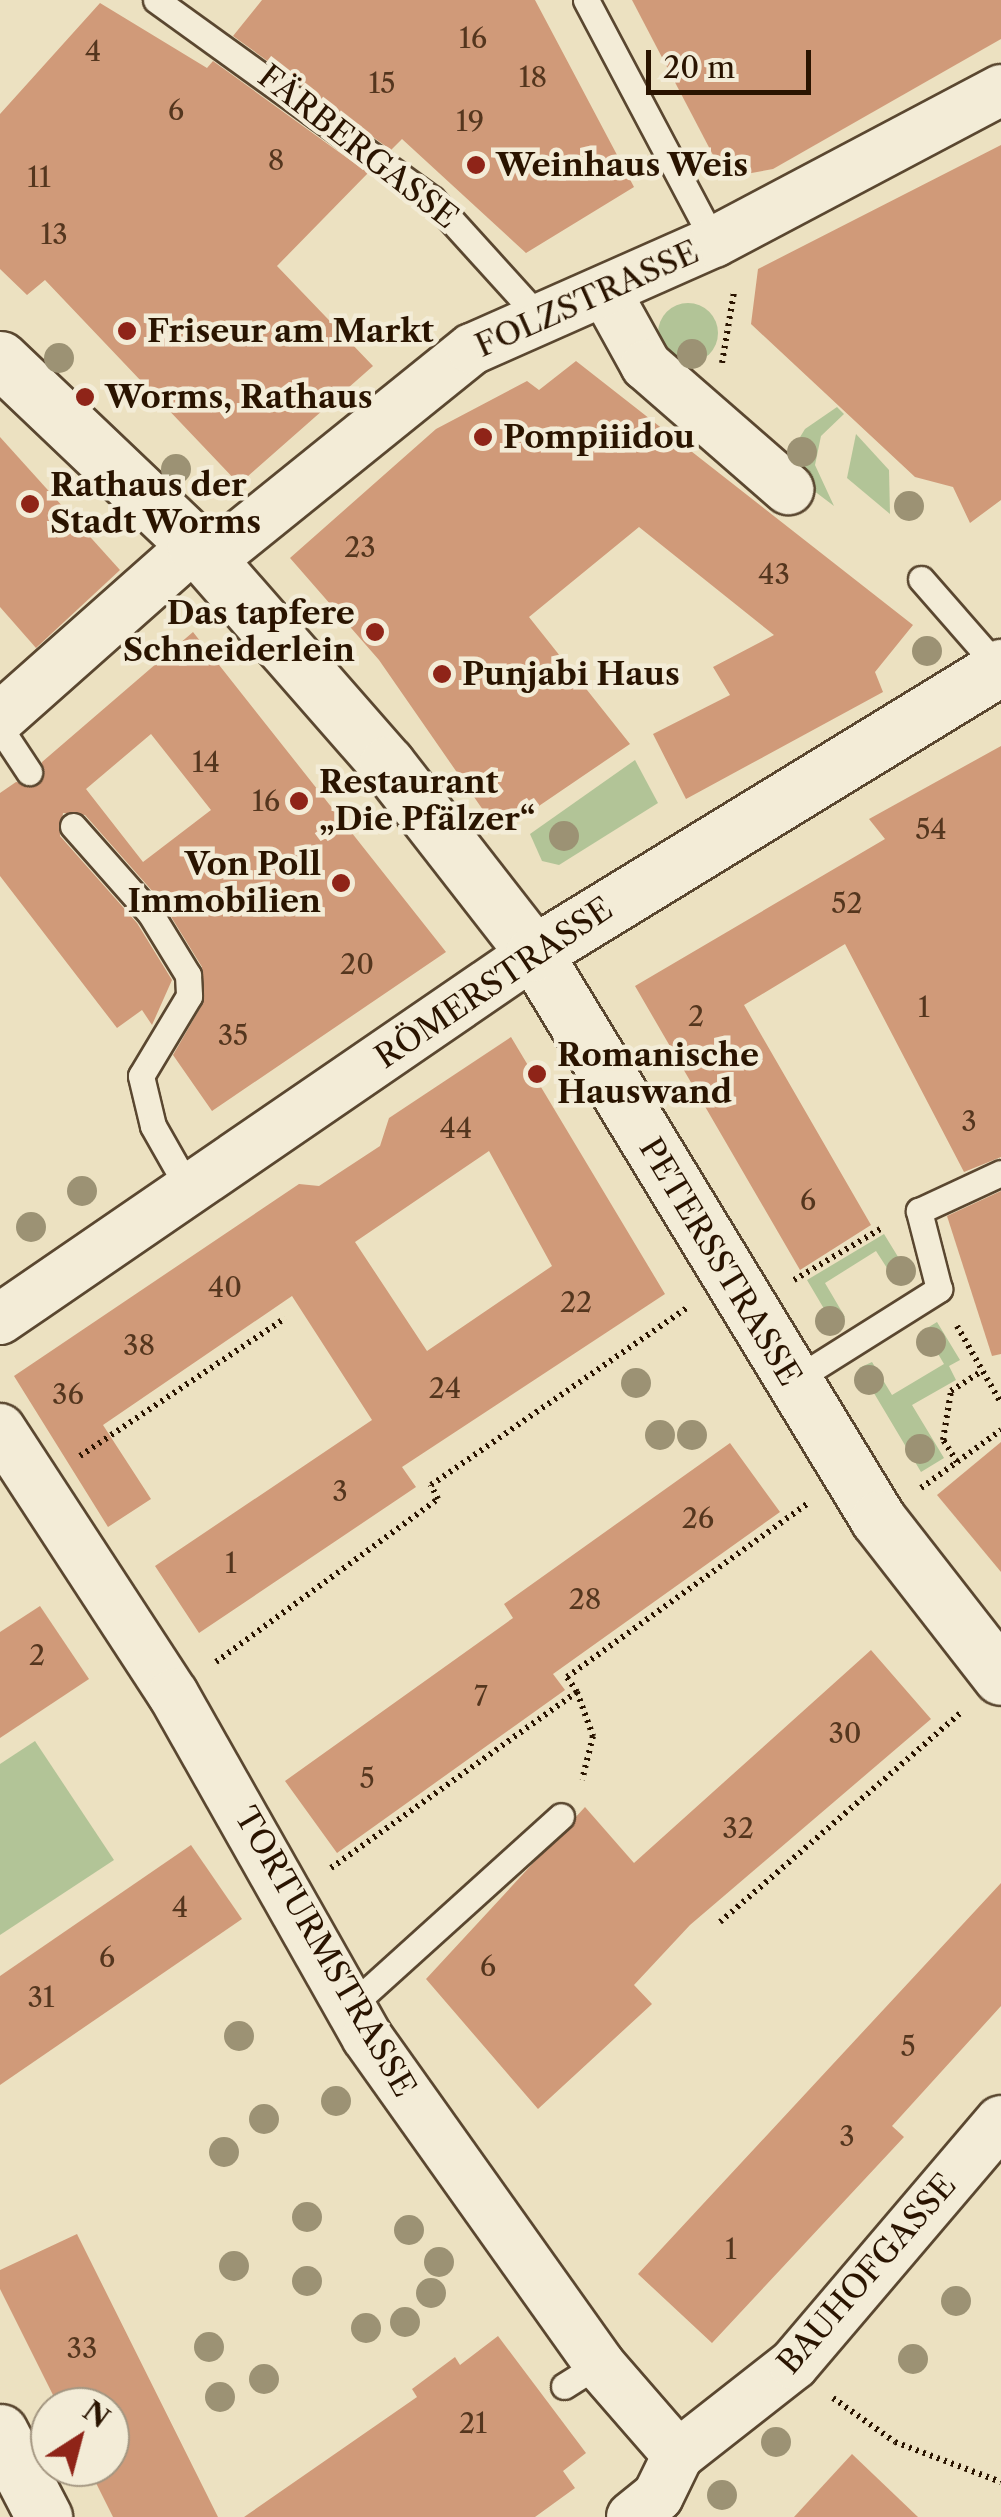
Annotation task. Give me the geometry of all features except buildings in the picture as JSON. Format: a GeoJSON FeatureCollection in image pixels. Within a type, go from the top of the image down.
{"type":"FeatureCollection","features":[{"type":"Feature","properties":{"kind":"street","name":"FOLZSTRASSE"},"geometry":{"type":"LineString","coordinates":[[0,718],[202,553],[435,372],[540,317],[729,234],[1001,90]]}},
{"type":"Feature","properties":{"kind":"street"},"geometry":{"type":"LineString","coordinates":[[605,291],[646,365],[788,489]]}},
{"type":"Feature","properties":{"kind":"street","name":"PETERSSTRASSE"},"geometry":{"type":"LineString","coordinates":[[0,359],[202,553],[387,764],[534,953],[738,1294],[986,1690]]}},
{"type":"Feature","properties":{"kind":"street","name":"RÖMERSTRASSE"},"geometry":{"type":"LineString","coordinates":[[0,1319],[534,953],[1000,668]]}},
{"type":"Feature","properties":{"kind":"street","name":"TORTURMSTRASSE"},"geometry":{"type":"LineString","coordinates":[[15,1463],[173,1694],[294,1895],[351,2006],[581,2375],[662,2496]]}},
{"type":"Feature","properties":{"kind":"street","name":"BAUHOFGASSE"},"geometry":{"type":"LineString","coordinates":[[662,2496],[794,2364],[1001,2121]]}},
{"type":"Feature","properties":{"kind":"street"},"geometry":{"type":"LineString","coordinates":[[0,2432],[44,2517]]}},
{"type":"Feature","properties":{"kind":"lane","name":"FÄRBERGASSE"},"geometry":{"type":"LineString","coordinates":[[156,0],[188,8],[432,199],[540,317]]}},
{"type":"Feature","properties":{"kind":"lane"},"geometry":{"type":"LineString","coordinates":[[586,0],[729,234]]}},
{"type":"Feature","properties":{"kind":"lane"},"geometry":{"type":"LineString","coordinates":[[921,580],[1000,668]]}},
{"type":"Feature","properties":{"kind":"lane"},"geometry":{"type":"LineString","coordinates":[[0,728],[29,772]]}},
{"type":"Feature","properties":{"kind":"lane"},"geometry":{"type":"LineString","coordinates":[[74,826],[150,913],[188,975],[189,996],[141,1076],[153,1126],[190,1191]]}},
{"type":"Feature","properties":{"kind":"lane"},"geometry":{"type":"LineString","coordinates":[[793,1381],[940,1288],[921,1218],[1001,1173]]}},
{"type":"Feature","properties":{"kind":"lane"},"geometry":{"type":"LineString","coordinates":[[351,2006],[561,1816]]}},
{"type":"Feature","properties":{"kind":"path"},"geometry":{"type":"LineString","coordinates":[[712,425],[729,234]]}},
{"type":"Feature","properties":{"kind":"path"},"geometry":{"type":"LineString","coordinates":[[173,1694],[438,1499],[431,1485],[738,1294],[880,1228],[921,1218]]}},
{"type":"Feature","properties":{"kind":"path"},"geometry":{"type":"LineString","coordinates":[[940,1288],[980,1372],[1001,1403]]}},
{"type":"Feature","properties":{"kind":"path"},"geometry":{"type":"LineString","coordinates":[[15,1463],[285,1318]]}},
{"type":"Feature","properties":{"kind":"path"},"geometry":{"type":"LineString","coordinates":[[957,1462],[943,1440],[951,1391],[980,1372]]}},
{"type":"Feature","properties":{"kind":"path"},"geometry":{"type":"LineString","coordinates":[[878,1519],[1001,1430]]}},
{"type":"Feature","properties":{"kind":"path"},"geometry":{"type":"LineString","coordinates":[[561,1816],[593,1736],[567,1676],[850,1473]]}},
{"type":"Feature","properties":{"kind":"path"},"geometry":{"type":"LineString","coordinates":[[720,1922],[986,1690]]}},
{"type":"Feature","properties":{"kind":"path"},"geometry":{"type":"LineString","coordinates":[[294,1895],[577,1692]]}},
{"type":"Feature","properties":{"kind":"path"},"geometry":{"type":"LineString","coordinates":[[794,2364],[895,2442],[1001,2482]]}},
{"type":"Feature","properties":{"kind":"green space"},"geometry":{"type":"Polygon","coordinates":[[[688,303],[709,312],[718,333],[709,354],[688,363],[667,354],[658,333],[667,312],[688,303]]]}},
{"type":"Feature","properties":{"kind":"green space"},"geometry":{"type":"Polygon","coordinates":[[[837,407],[844,414],[821,436],[815,465],[834,506],[797,478],[789,455],[805,429],[837,407]]]}},
{"type":"Feature","properties":{"kind":"green space"},"geometry":{"type":"Polygon","coordinates":[[[856,434],[889,470],[890,514],[847,478],[856,434]]]}},
{"type":"Feature","properties":{"kind":"green space"},"geometry":{"type":"Polygon","coordinates":[[[635,760],[658,803],[559,865],[542,861],[530,834],[635,760]]]}},
{"type":"Feature","properties":{"kind":"green space"},"geometry":{"type":"Polygon","coordinates":[[[884,1234],[911,1278],[898,1285],[876,1251],[825,1283],[845,1317],[833,1324],[807,1280],[884,1234]]]}},
{"type":"Feature","properties":{"kind":"green space"},"geometry":{"type":"Polygon","coordinates":[[[937,1322],[960,1360],[949,1366],[956,1380],[912,1405],[944,1458],[921,1472],[859,1368],[872,1362],[892,1395],[944,1364],[924,1330],[937,1322]]]}},
{"type":"Feature","properties":{"kind":"green space"},"geometry":{"type":"Polygon","coordinates":[[[35,1741],[114,1860],[0,1935],[0,1764],[35,1741]]]}},
{"type":"Feature","properties":{"kind":"place","name":"Weinhaus Weis"},"geometry":{"type":"Point","coordinates":[476,165]}},
{"type":"Feature","properties":{"kind":"place","name":"Friseur am Markt"},"geometry":{"type":"Point","coordinates":[127,331]}},
{"type":"Feature","properties":{"kind":"place","name":"Worms, Rathaus"},"geometry":{"type":"Point","coordinates":[85,397]}},
{"type":"Feature","properties":{"kind":"place","name":"Pompiiidou"},"geometry":{"type":"Point","coordinates":[483,437]}},
{"type":"Feature","properties":{"kind":"place","name":"Rathaus der Stadt Worms"},"geometry":{"type":"Point","coordinates":[30,504]}},
{"type":"Feature","properties":{"kind":"place","name":"Das tapfere Schneiderlein"},"geometry":{"type":"Point","coordinates":[375,632]}},
{"type":"Feature","properties":{"kind":"place","name":"Punjabi Haus"},"geometry":{"type":"Point","coordinates":[442,674]}},
{"type":"Feature","properties":{"kind":"place","name":"Restaurant „Die Pfälzer“"},"geometry":{"type":"Point","coordinates":[299,801]}},
{"type":"Feature","properties":{"kind":"place","name":"Von Poll Immobilien"},"geometry":{"type":"Point","coordinates":[341,883]}},
{"type":"Feature","properties":{"kind":"place","name":"Romanische Hauswand"},"geometry":{"type":"Point","coordinates":[537,1074]}}]}
